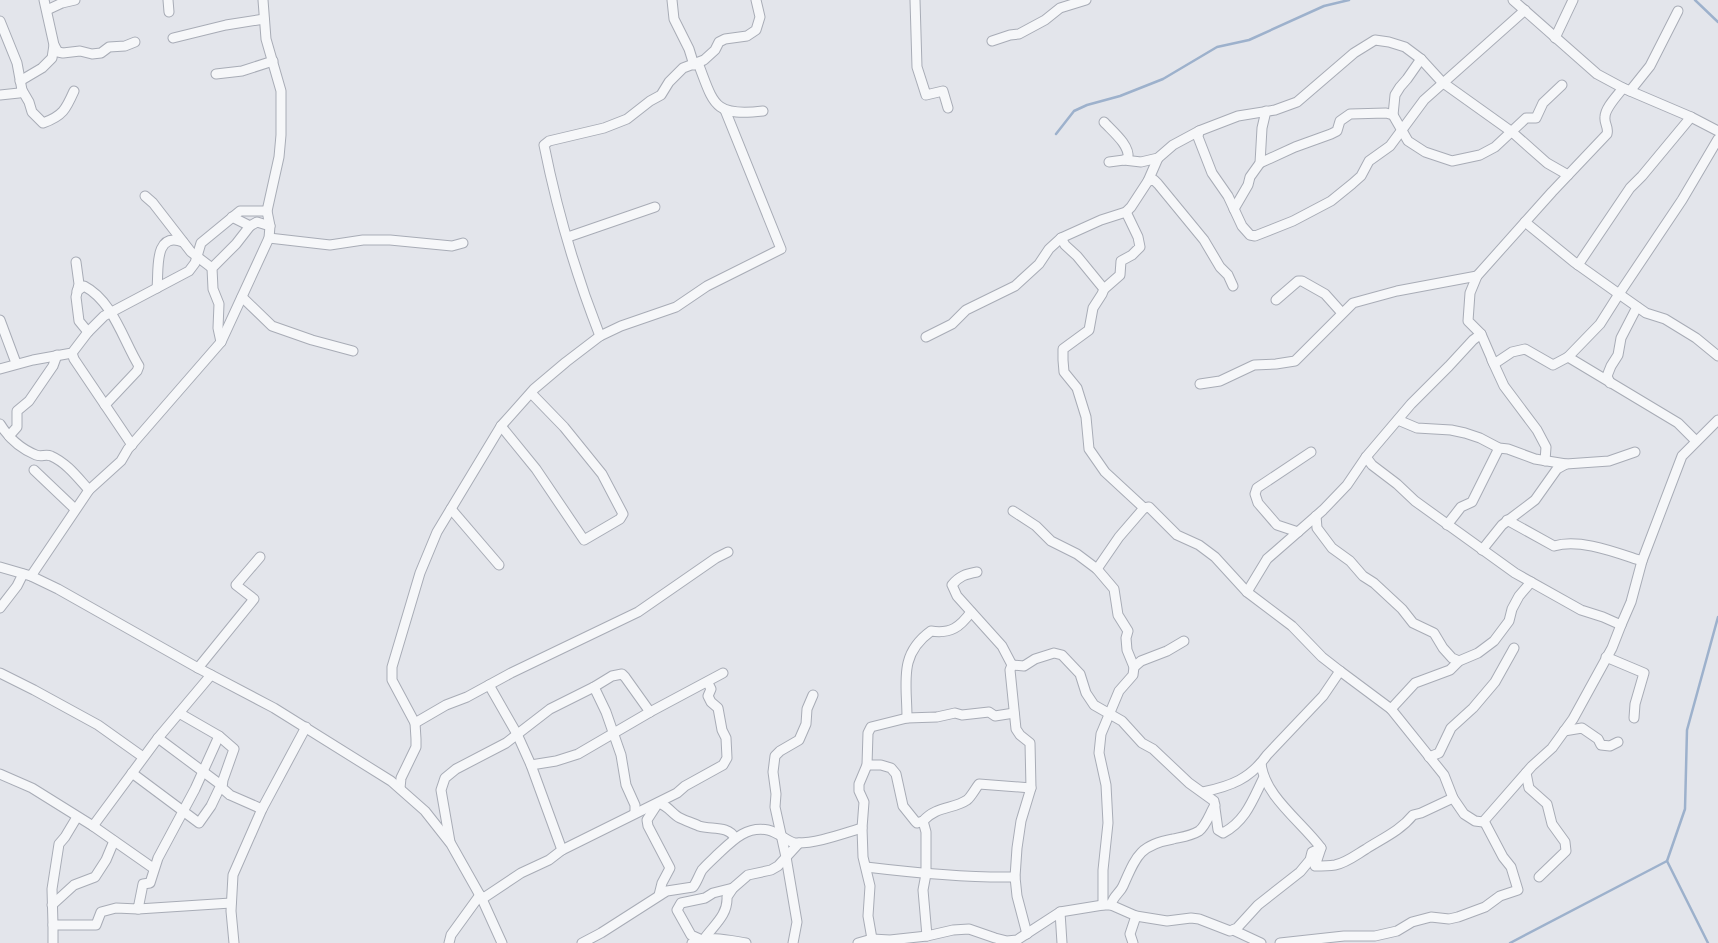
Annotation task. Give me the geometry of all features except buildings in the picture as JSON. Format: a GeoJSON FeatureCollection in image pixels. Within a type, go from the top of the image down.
{"type":"FeatureCollection","features":[{"type":"Feature","properties":{"kind":"street"},"geometry":{"type":"LineString","coordinates":[[44,0],[54,45],[58,52],[80,51],[92,54],[101,53],[109,48],[126,46],[134,42]]}},
{"type":"Feature","properties":{"kind":"street"},"geometry":{"type":"LineString","coordinates":[[47,10],[62,3],[75,0]]}},
{"type":"Feature","properties":{"kind":"street"},"geometry":{"type":"LineString","coordinates":[[168,0],[169,12]]}},
{"type":"Feature","properties":{"kind":"street"},"geometry":{"type":"LineString","coordinates":[[0,608],[27,575],[89,490],[121,461],[132,445],[221,342],[269,238],[270,226],[267,211],[279,157],[281,92],[266,39],[263,0]]}},
{"type":"Feature","properties":{"kind":"street"},"geometry":{"type":"LineString","coordinates":[[672,0],[674,19],[712,99],[725,110],[746,113],[763,111]]}},
{"type":"Feature","properties":{"kind":"street"},"geometry":{"type":"LineString","coordinates":[[600,336],[585,296],[550,175],[544,145],[549,140],[604,128],[627,119],[661,95],[669,82],[682,68],[704,60],[725,39],[747,36],[756,30],[760,17],[756,0]]}},
{"type":"Feature","properties":{"kind":"street"},"geometry":{"type":"LineString","coordinates":[[915,0],[917,67],[926,95],[943,91],[948,108]]}},
{"type":"Feature","properties":{"kind":"street"},"geometry":{"type":"LineString","coordinates":[[992,40],[1019,34],[1045,20],[1060,8],[1086,0]]}},
{"type":"Feature","properties":{"kind":"street"},"geometry":{"type":"LineString","coordinates":[[1513,0],[1597,74],[1627,90],[1691,117],[1718,131]]}},
{"type":"Feature","properties":{"kind":"street"},"geometry":{"type":"LineString","coordinates":[[1555,38],[1573,0]]}},
{"type":"Feature","properties":{"kind":"street"},"geometry":{"type":"LineString","coordinates":[[1199,130],[1198,138],[1212,173],[1228,196],[1242,226],[1250,235],[1255,236],[1292,221],[1331,201],[1352,184],[1361,176],[1369,161],[1390,146],[1424,100],[1525,10]]}},
{"type":"Feature","properties":{"kind":"street"},"geometry":{"type":"LineString","coordinates":[[1545,461],[1546,447],[1537,430],[1504,386],[1482,334],[1468,321],[1470,293],[1477,276],[1607,134],[1608,129],[1604,118],[1606,111],[1650,66],[1678,11]]}},
{"type":"Feature","properties":{"kind":"street"},"geometry":{"type":"LineString","coordinates":[[173,38],[226,24],[264,19]]}},
{"type":"Feature","properties":{"kind":"street"},"geometry":{"type":"LineString","coordinates":[[0,20],[17,63],[21,85],[32,112],[44,123],[65,111],[74,91]]}},
{"type":"Feature","properties":{"kind":"street"},"geometry":{"type":"LineString","coordinates":[[926,337],[952,324],[966,310],[1015,286],[1039,264],[1049,249],[1061,238],[1101,220],[1126,212],[1148,181],[1158,158],[1172,145],[1199,130],[1238,116],[1266,111],[1297,102],[1354,53],[1375,40],[1404,47],[1421,59],[1442,82],[1512,132],[1547,163],[1568,175]]}},
{"type":"Feature","properties":{"kind":"street"},"geometry":{"type":"LineString","coordinates":[[0,95],[19,93],[21,85],[52,58],[54,45]]}},
{"type":"Feature","properties":{"kind":"street"},"geometry":{"type":"LineString","coordinates":[[1421,59],[1395,95],[1392,115],[1408,141],[1425,152],[1452,161],[1480,155],[1495,147],[1526,118],[1536,118],[1543,103],[1562,84]]}},
{"type":"Feature","properties":{"kind":"street"},"geometry":{"type":"LineString","coordinates":[[216,74],[242,71],[273,61]]}},
{"type":"Feature","properties":{"kind":"street"},"geometry":{"type":"LineString","coordinates":[[400,788],[401,778],[416,747],[415,723],[392,680],[392,667],[420,572],[437,532],[500,426],[531,393],[566,362],[600,336],[621,326],[676,307],[707,286],[781,249],[725,110]]}},
{"type":"Feature","properties":{"kind":"street"},"geometry":{"type":"LineString","coordinates":[[1260,163],[1262,128],[1266,111]]}},
{"type":"Feature","properties":{"kind":"street"},"geometry":{"type":"LineString","coordinates":[[1234,209],[1248,185],[1250,177],[1260,163],[1337,131],[1340,121],[1350,114],[1386,113],[1392,115]]}},
{"type":"Feature","properties":{"kind":"street"},"geometry":{"type":"LineString","coordinates":[[1578,265],[1630,188],[1691,117]]}},
{"type":"Feature","properties":{"kind":"street"},"geometry":{"type":"LineString","coordinates":[[1104,122],[1129,153],[1128,158],[1124,160]]}},
{"type":"Feature","properties":{"kind":"street"},"geometry":{"type":"LineString","coordinates":[[1494,364],[1512,352],[1525,349],[1553,365],[1568,357],[1600,324],[1682,200],[1718,139]]}},
{"type":"Feature","properties":{"kind":"street"},"geometry":{"type":"LineString","coordinates":[[1108,162],[1124,160],[1141,162],[1158,158]]}},
{"type":"Feature","properties":{"kind":"street"},"geometry":{"type":"LineString","coordinates":[[1148,181],[1154,180],[1158,184],[1204,240],[1220,267],[1228,275],[1233,286]]}},
{"type":"Feature","properties":{"kind":"street"},"geometry":{"type":"LineString","coordinates":[[145,196],[153,203],[183,242],[212,268],[213,289],[220,304],[218,328],[221,342]]}},
{"type":"Feature","properties":{"kind":"street"},"geometry":{"type":"LineString","coordinates":[[568,237],[655,207]]}},
{"type":"Feature","properties":{"kind":"street"},"geometry":{"type":"LineString","coordinates":[[0,369],[72,353],[88,332],[110,312],[189,270],[195,263],[194,253],[201,243],[240,210],[267,211]]}},
{"type":"Feature","properties":{"kind":"street"},"geometry":{"type":"LineString","coordinates":[[1126,212],[1135,229],[1140,247],[1132,255],[1121,261],[1120,275],[1104,289],[1093,308],[1090,330],[1063,349],[1062,360],[1064,372],[1077,388],[1082,402],[1086,417],[1089,450],[1105,472],[1144,508]]}},
{"type":"Feature","properties":{"kind":"street"},"geometry":{"type":"LineString","coordinates":[[232,218],[250,226]]}},
{"type":"Feature","properties":{"kind":"street"},"geometry":{"type":"LineString","coordinates":[[212,268],[236,244],[250,226],[257,222],[270,226]]}},
{"type":"Feature","properties":{"kind":"street"},"geometry":{"type":"LineString","coordinates":[[1525,222],[1578,265],[1619,294],[1646,312],[1665,319],[1696,338],[1718,356]]}},
{"type":"Feature","properties":{"kind":"street"},"geometry":{"type":"LineString","coordinates":[[269,238],[330,245],[363,240],[390,240],[452,246],[463,243]]}},
{"type":"Feature","properties":{"kind":"street"},"geometry":{"type":"LineString","coordinates":[[1061,238],[1104,289]]}},
{"type":"Feature","properties":{"kind":"street"},"geometry":{"type":"LineString","coordinates":[[157,288],[159,272],[157,258],[159,254],[168,241],[183,242]]}},
{"type":"Feature","properties":{"kind":"street"},"geometry":{"type":"LineString","coordinates":[[76,262],[79,284],[76,297],[79,321],[88,332]]}},
{"type":"Feature","properties":{"kind":"street"},"geometry":{"type":"LineString","coordinates":[[1200,384],[1220,381],[1254,365],[1294,361],[1353,303],[1396,291],[1477,276]]}},
{"type":"Feature","properties":{"kind":"street"},"geometry":{"type":"LineString","coordinates":[[1276,300],[1298,281],[1302,281],[1325,294],[1342,313]]}},
{"type":"Feature","properties":{"kind":"street"},"geometry":{"type":"LineString","coordinates":[[77,291],[84,286],[90,289],[110,312],[139,366],[137,371],[104,405]]}},
{"type":"Feature","properties":{"kind":"street"},"geometry":{"type":"LineString","coordinates":[[242,297],[272,326],[352,351]]}},
{"type":"Feature","properties":{"kind":"street"},"geometry":{"type":"LineString","coordinates":[[1610,383],[1607,376],[1618,355],[1621,338],[1638,307]]}},
{"type":"Feature","properties":{"kind":"street"},"geometry":{"type":"LineString","coordinates":[[0,320],[16,364]]}},
{"type":"Feature","properties":{"kind":"street"},"geometry":{"type":"LineString","coordinates":[[1247,592],[1267,559],[1316,516],[1347,484],[1366,457],[1411,404],[1450,366],[1473,340],[1482,334]]}},
{"type":"Feature","properties":{"kind":"street"},"geometry":{"type":"LineString","coordinates":[[72,353],[104,405],[132,445]]}},
{"type":"Feature","properties":{"kind":"street"},"geometry":{"type":"LineString","coordinates":[[8,436],[17,427],[17,411],[29,401],[53,366],[57,355]]}},
{"type":"Feature","properties":{"kind":"street"},"geometry":{"type":"LineString","coordinates":[[1568,357],[1678,423],[1696,442]]}},
{"type":"Feature","properties":{"kind":"street"},"geometry":{"type":"LineString","coordinates":[[500,426],[536,469],[584,540],[620,519],[623,514],[602,474],[564,427],[531,393]]}},
{"type":"Feature","properties":{"kind":"street"},"geometry":{"type":"LineString","coordinates":[[1398,420],[1417,428],[1451,430],[1464,433],[1480,438],[1500,448],[1535,459],[1566,464],[1608,461],[1635,452]]}},
{"type":"Feature","properties":{"kind":"street"},"geometry":{"type":"LineString","coordinates":[[1097,570],[1119,537],[1144,508],[1149,507],[1177,535],[1199,545],[1215,557],[1247,592],[1292,626],[1322,658],[1391,708],[1444,775],[1453,798],[1464,814],[1475,821],[1484,821],[1552,748],[1573,719],[1621,625],[1642,561],[1682,456],[1718,420]]}},
{"type":"Feature","properties":{"kind":"street"},"geometry":{"type":"LineString","coordinates":[[0,424],[8,436],[38,456],[49,454],[62,462],[89,490]]}},
{"type":"Feature","properties":{"kind":"street"},"geometry":{"type":"LineString","coordinates":[[1447,525],[1461,507],[1472,502],[1500,448]]}},
{"type":"Feature","properties":{"kind":"street"},"geometry":{"type":"LineString","coordinates":[[1298,532],[1277,524],[1258,503],[1255,494],[1257,488],[1311,452]]}},
{"type":"Feature","properties":{"kind":"street"},"geometry":{"type":"LineString","coordinates":[[1366,457],[1372,465],[1447,525],[1482,550],[1531,582],[1581,610],[1621,625]]}},
{"type":"Feature","properties":{"kind":"street"},"geometry":{"type":"LineString","coordinates":[[1482,550],[1507,520],[1535,500],[1557,469],[1566,464]]}},
{"type":"Feature","properties":{"kind":"street"},"geometry":{"type":"LineString","coordinates":[[34,470],[74,509]]}},
{"type":"Feature","properties":{"kind":"street"},"geometry":{"type":"LineString","coordinates":[[452,509],[499,565]]}},
{"type":"Feature","properties":{"kind":"street"},"geometry":{"type":"LineString","coordinates":[[1013,511],[1036,526],[1051,540],[1077,554],[1097,570],[1114,589],[1118,615],[1128,631],[1126,638],[1127,650],[1134,667]]}},
{"type":"Feature","properties":{"kind":"street"},"geometry":{"type":"LineString","coordinates":[[1316,516],[1317,528],[1332,548],[1350,561],[1363,576],[1374,583],[1402,609],[1413,623],[1434,633],[1447,653],[1459,661]]}},
{"type":"Feature","properties":{"kind":"street"},"geometry":{"type":"LineString","coordinates":[[1507,520],[1554,546],[1565,542],[1593,546],[1642,561]]}},
{"type":"Feature","properties":{"kind":"street"},"geometry":{"type":"LineString","coordinates":[[415,723],[446,704],[467,696],[638,612],[709,562],[728,552]]}},
{"type":"Feature","properties":{"kind":"street"},"geometry":{"type":"LineString","coordinates":[[198,668],[254,599],[236,585],[260,556]]}},
{"type":"Feature","properties":{"kind":"street"},"geometry":{"type":"LineString","coordinates":[[0,567],[27,575],[58,589],[306,727],[400,788],[425,811],[451,844],[481,897],[502,943]]}},
{"type":"Feature","properties":{"kind":"street"},"geometry":{"type":"LineString","coordinates":[[977,572],[957,578],[952,586],[957,596],[1002,646],[1012,665],[1010,670],[1016,729],[1020,736],[1030,743],[1031,788],[1021,821],[1015,876],[1017,896],[1027,934]]}},
{"type":"Feature","properties":{"kind":"street"},"geometry":{"type":"LineString","coordinates":[[1391,708],[1415,683],[1450,670],[1459,661],[1478,653],[1494,641],[1509,622],[1512,609],[1531,582]]}},
{"type":"Feature","properties":{"kind":"street"},"geometry":{"type":"LineString","coordinates":[[907,718],[906,662],[911,651],[921,638],[931,631],[941,632],[954,628],[962,624],[971,612]]}},
{"type":"Feature","properties":{"kind":"street"},"geometry":{"type":"LineString","coordinates":[[1107,905],[1102,870],[1108,823],[1106,785],[1099,753],[1101,734],[1118,691],[1132,675],[1134,667],[1141,661],[1167,651],[1184,641]]}},
{"type":"Feature","properties":{"kind":"street"},"geometry":{"type":"LineString","coordinates":[[1428,757],[1439,753],[1451,728],[1473,708],[1495,682],[1514,648]]}},
{"type":"Feature","properties":{"kind":"street"},"geometry":{"type":"LineString","coordinates":[[1012,665],[1024,666],[1035,659],[1054,653],[1062,655],[1080,674],[1086,693],[1094,705],[1122,721],[1142,743],[1153,749],[1189,783],[1214,801],[1218,830],[1223,834],[1231,829],[1247,813],[1264,778]]}},
{"type":"Feature","properties":{"kind":"street"},"geometry":{"type":"LineString","coordinates":[[1606,657],[1644,673],[1635,704],[1634,718]]}},
{"type":"Feature","properties":{"kind":"street"},"geometry":{"type":"LineString","coordinates":[[1203,792],[1237,783],[1261,763],[1323,696],[1340,671]]}},
{"type":"Feature","properties":{"kind":"street"},"geometry":{"type":"LineString","coordinates":[[531,765],[556,761],[578,754],[650,712],[708,683],[723,673]]}},
{"type":"Feature","properties":{"kind":"street"},"geometry":{"type":"LineString","coordinates":[[0,674],[34,690],[98,725],[144,757]]}},
{"type":"Feature","properties":{"kind":"street"},"geometry":{"type":"LineString","coordinates":[[451,844],[441,790],[445,778],[456,769],[506,743],[550,709],[612,676],[622,674],[650,712]]}},
{"type":"Feature","properties":{"kind":"street"},"geometry":{"type":"LineString","coordinates":[[93,826],[158,738],[211,675]]}},
{"type":"Feature","properties":{"kind":"street"},"geometry":{"type":"LineString","coordinates":[[449,943],[451,935],[481,897],[521,873],[549,860],[562,850],[677,793],[685,786],[723,765],[727,758],[726,738],[722,730],[718,708],[711,702],[708,696],[710,689],[708,683]]}},
{"type":"Feature","properties":{"kind":"street"},"geometry":{"type":"LineString","coordinates":[[489,685],[517,734],[531,765],[562,850]]}},
{"type":"Feature","properties":{"kind":"street"},"geometry":{"type":"LineString","coordinates":[[594,687],[606,712],[621,755],[626,786],[635,805],[635,813]]}},
{"type":"Feature","properties":{"kind":"street"},"geometry":{"type":"LineString","coordinates":[[793,943],[797,922],[775,807],[776,794],[773,772],[775,756],[799,740],[806,724],[807,709],[813,695]]}},
{"type":"Feature","properties":{"kind":"street"},"geometry":{"type":"LineString","coordinates":[[872,940],[868,916],[870,886],[863,857],[862,828],[864,802],[859,791],[859,784],[867,765],[868,733],[871,727],[907,718],[937,717],[955,713],[962,715],[989,712],[995,716],[1014,713]]}},
{"type":"Feature","properties":{"kind":"street"},"geometry":{"type":"LineString","coordinates":[[132,773],[199,823],[211,806],[221,785],[234,749],[219,736],[179,713]]}},
{"type":"Feature","properties":{"kind":"street"},"geometry":{"type":"LineString","coordinates":[[1105,725],[1122,721]]}},
{"type":"Feature","properties":{"kind":"street"},"geometry":{"type":"LineString","coordinates":[[234,943],[233,875],[262,809],[306,727]]}},
{"type":"Feature","properties":{"kind":"street"},"geometry":{"type":"LineString","coordinates":[[1564,731],[1582,728],[1598,740],[1601,745],[1610,746],[1618,742]]}},
{"type":"Feature","properties":{"kind":"street"},"geometry":{"type":"LineString","coordinates":[[138,909],[143,884],[150,883],[153,868],[184,811],[219,736]]}},
{"type":"Feature","properties":{"kind":"street"},"geometry":{"type":"LineString","coordinates":[[158,738],[221,785],[230,795],[262,809]]}},
{"type":"Feature","properties":{"kind":"street"},"geometry":{"type":"LineString","coordinates":[[1261,763],[1262,773],[1272,792],[1313,836],[1321,848]]}},
{"type":"Feature","properties":{"kind":"street"},"geometry":{"type":"LineString","coordinates":[[867,765],[881,765],[891,768],[896,774],[903,806],[918,823],[943,808],[967,800],[979,784],[1031,788]]}},
{"type":"Feature","properties":{"kind":"street"},"geometry":{"type":"LineString","coordinates":[[0,774],[32,788],[93,826],[153,868]]}},
{"type":"Feature","properties":{"kind":"street"},"geometry":{"type":"LineString","coordinates":[[1526,774],[1529,788],[1546,804],[1552,824],[1564,842],[1566,851],[1538,877]]}},
{"type":"Feature","properties":{"kind":"street"},"geometry":{"type":"LineString","coordinates":[[1254,797],[1259,794],[1272,792]]}},
{"type":"Feature","properties":{"kind":"street"},"geometry":{"type":"LineString","coordinates":[[1321,848],[1315,866],[1336,865],[1353,858],[1392,835],[1413,815],[1453,798]]}},
{"type":"Feature","properties":{"kind":"street"},"geometry":{"type":"LineString","coordinates":[[658,803],[664,804],[681,819],[709,829],[720,828],[733,834],[735,838]]}},
{"type":"Feature","properties":{"kind":"street"},"geometry":{"type":"LineString","coordinates":[[658,803],[647,820],[648,826],[670,868],[662,883],[659,895]]}},
{"type":"Feature","properties":{"kind":"street"},"geometry":{"type":"LineString","coordinates":[[1107,905],[1122,890],[1132,866],[1143,849],[1159,841],[1190,835],[1201,830],[1215,805]]}},
{"type":"Feature","properties":{"kind":"street"},"geometry":{"type":"LineString","coordinates":[[53,943],[52,889],[59,844],[77,817]]}},
{"type":"Feature","properties":{"kind":"street"},"geometry":{"type":"LineString","coordinates":[[923,821],[926,832],[926,874],[923,890],[926,936]]}},
{"type":"Feature","properties":{"kind":"street"},"geometry":{"type":"LineString","coordinates":[[1280,943],[1344,936],[1375,936],[1397,932],[1412,922],[1431,917],[1458,918],[1485,907],[1500,896],[1518,890],[1511,867],[1503,857],[1484,821]]}},
{"type":"Feature","properties":{"kind":"street"},"geometry":{"type":"LineString","coordinates":[[690,889],[696,883],[702,871],[735,838],[744,832],[768,830],[781,835],[792,843],[799,843],[862,828]]}},
{"type":"Feature","properties":{"kind":"street"},"geometry":{"type":"LineString","coordinates":[[52,905],[74,885],[96,877],[114,841]]}},
{"type":"Feature","properties":{"kind":"street"},"geometry":{"type":"LineString","coordinates":[[699,940],[724,913],[728,904],[727,897],[733,888],[748,875],[771,870],[778,866],[799,843]]}},
{"type":"Feature","properties":{"kind":"street"},"geometry":{"type":"LineString","coordinates":[[1234,930],[1258,905],[1300,872],[1310,860],[1312,852],[1321,848]]}},
{"type":"Feature","properties":{"kind":"street"},"geometry":{"type":"LineString","coordinates":[[866,867],[978,878],[1015,876]]}},
{"type":"Feature","properties":{"kind":"street"},"geometry":{"type":"LineString","coordinates":[[582,943],[667,891],[690,889],[704,894],[733,888]]}},
{"type":"Feature","properties":{"kind":"street"},"geometry":{"type":"LineString","coordinates":[[713,893],[705,898],[681,903],[678,906],[678,910],[691,935],[699,940],[724,939],[746,943]]}},
{"type":"Feature","properties":{"kind":"street"},"geometry":{"type":"LineString","coordinates":[[53,925],[96,924],[101,912],[116,908],[138,909],[232,903]]}},
{"type":"Feature","properties":{"kind":"street"},"geometry":{"type":"LineString","coordinates":[[858,943],[872,940],[926,936],[953,930],[969,929],[1007,940],[1017,940],[1060,912],[1107,905],[1136,916],[1167,921],[1199,919],[1222,929],[1234,930],[1261,943]]}},
{"type":"Feature","properties":{"kind":"street"},"geometry":{"type":"LineString","coordinates":[[1060,912],[1062,943]]}},
{"type":"Feature","properties":{"kind":"street"},"geometry":{"type":"LineString","coordinates":[[1133,943],[1130,934],[1136,916]]}},
{"type":"Feature","properties":{"kind":"waterway"},"geometry":{"type":"LineString","coordinates":[[1056,134],[1074,111],[1087,105],[1120,96],[1163,79],[1217,47],[1249,40],[1324,6],[1349,0]]}},
{"type":"Feature","properties":{"kind":"waterway"},"geometry":{"type":"LineString","coordinates":[[1695,0],[1718,22]]}},
{"type":"Feature","properties":{"kind":"waterway"},"geometry":{"type":"LineString","coordinates":[[1708,943],[1667,861],[1685,809],[1687,730],[1718,617]]}},
{"type":"Feature","properties":{"kind":"waterway"},"geometry":{"type":"LineString","coordinates":[[1510,943],[1667,861]]}}]}
